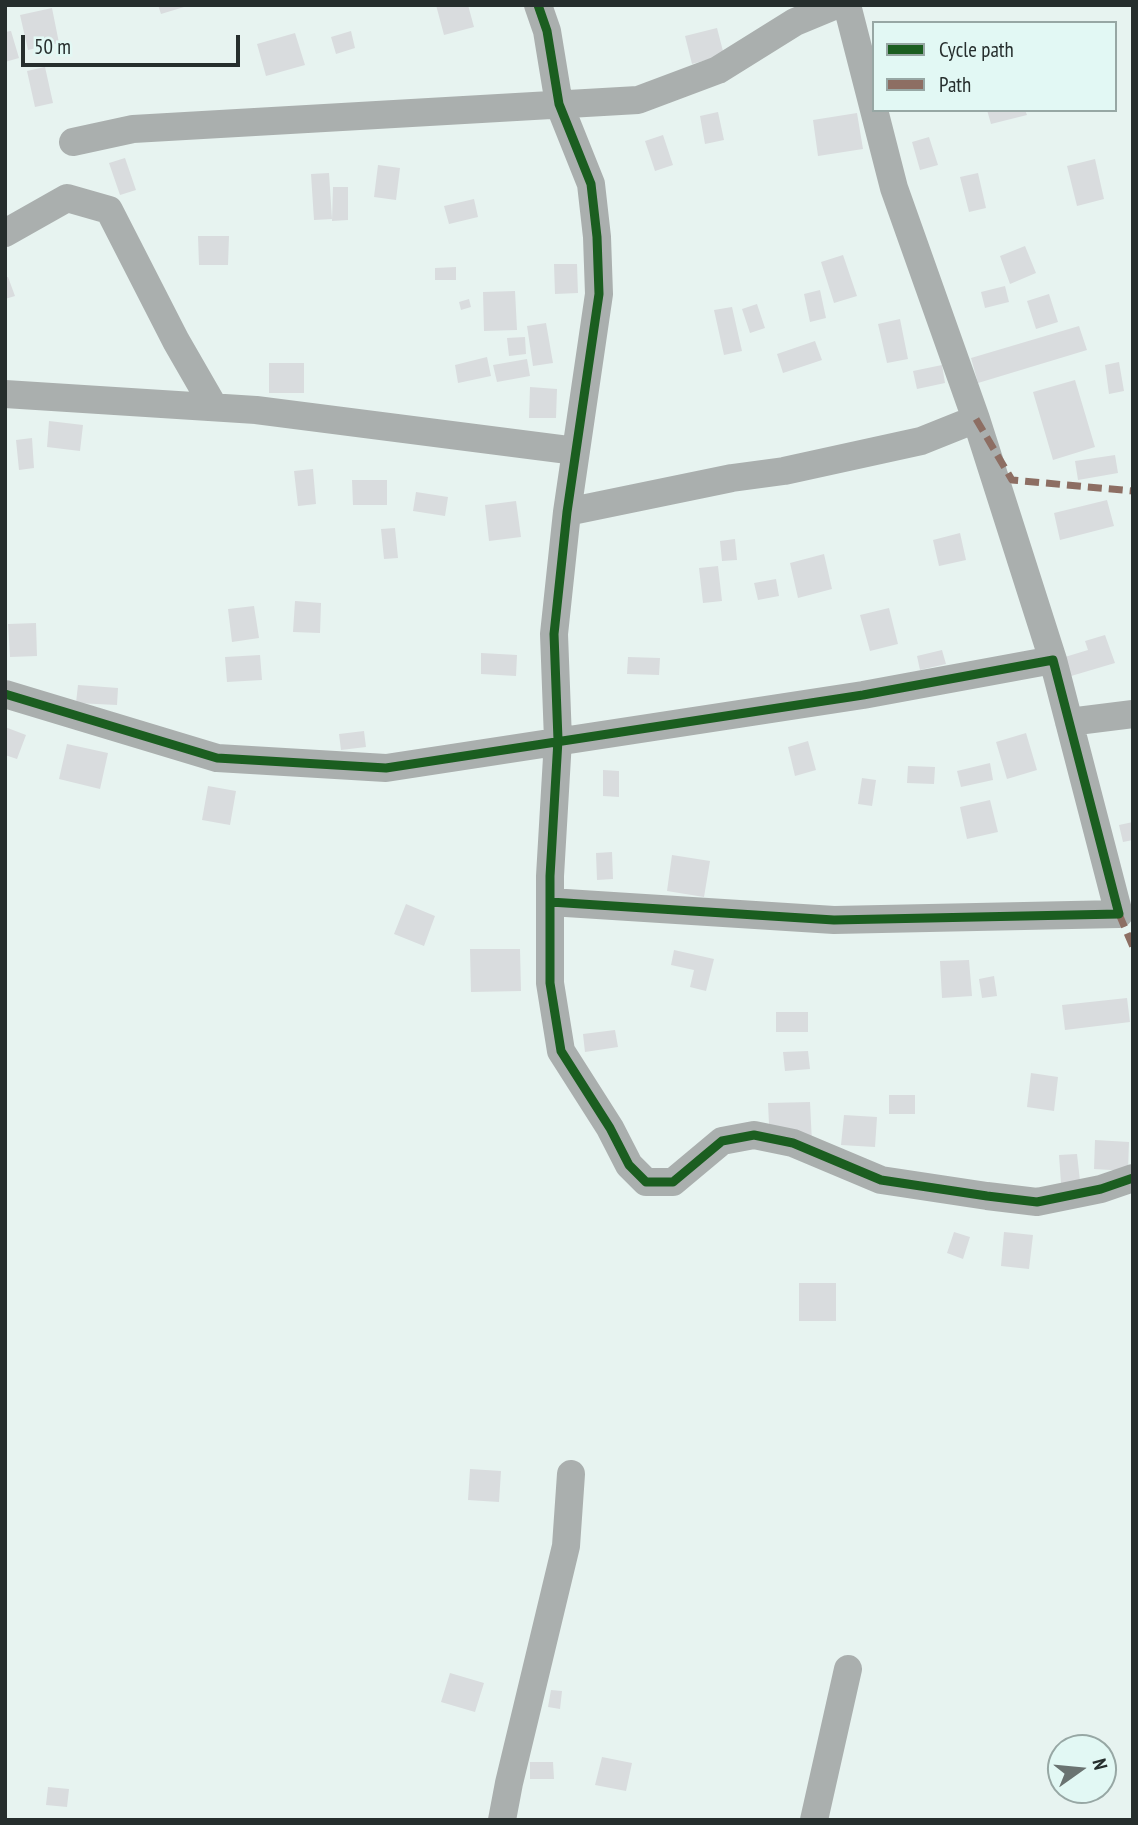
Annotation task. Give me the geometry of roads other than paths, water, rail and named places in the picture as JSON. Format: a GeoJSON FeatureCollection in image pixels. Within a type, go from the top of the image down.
{"type":"FeatureCollection","features":[{"type":"Feature","properties":{"kind":"street"},"geometry":{"type":"LineString","coordinates":[[538,5],[547,31],[559,104],[591,184],[597,237],[599,294],[566,512],[554,634],[558,740],[550,902],[550,983],[561,1051],[610,1128],[629,1165],[646,1182],[673,1182],[722,1141],[754,1135],[793,1143],[881,1180],[1025,1201],[1037,1202],[1101,1189],[1133,1178]]}},
{"type":"Feature","properties":{"kind":"street"},"geometry":{"type":"LineString","coordinates":[[73,142],[133,129],[638,100],[718,70],[794,22],[836,5]]}},
{"type":"Feature","properties":{"kind":"street"},"geometry":{"type":"LineString","coordinates":[[847,5],[872,102]]}},
{"type":"Feature","properties":{"kind":"street"},"geometry":{"type":"LineString","coordinates":[[550,902],[835,920],[1119,914],[1054,660],[976,419],[894,188],[875,112]]}},
{"type":"Feature","properties":{"kind":"street"},"geometry":{"type":"LineString","coordinates":[[5,233],[67,198],[109,210],[176,341],[214,407]]}},
{"type":"Feature","properties":{"kind":"street"},"geometry":{"type":"LineString","coordinates":[[5,394],[256,410],[576,451]]}},
{"type":"Feature","properties":{"kind":"street"},"geometry":{"type":"LineString","coordinates":[[566,512],[732,478],[784,471],[921,441],[976,419]]}},
{"type":"Feature","properties":{"kind":"street"},"geometry":{"type":"LineString","coordinates":[[5,694],[217,758],[386,768],[863,695],[1054,660]]}},
{"type":"Feature","properties":{"kind":"street"},"geometry":{"type":"LineString","coordinates":[[1069,722],[1133,714]]}},
{"type":"Feature","properties":{"kind":"street"},"geometry":{"type":"LineString","coordinates":[[502,1820],[566,1546],[571,1474]]}},
{"type":"Feature","properties":{"kind":"street"},"geometry":{"type":"LineString","coordinates":[[814,1820],[848,1669]]}}]}
